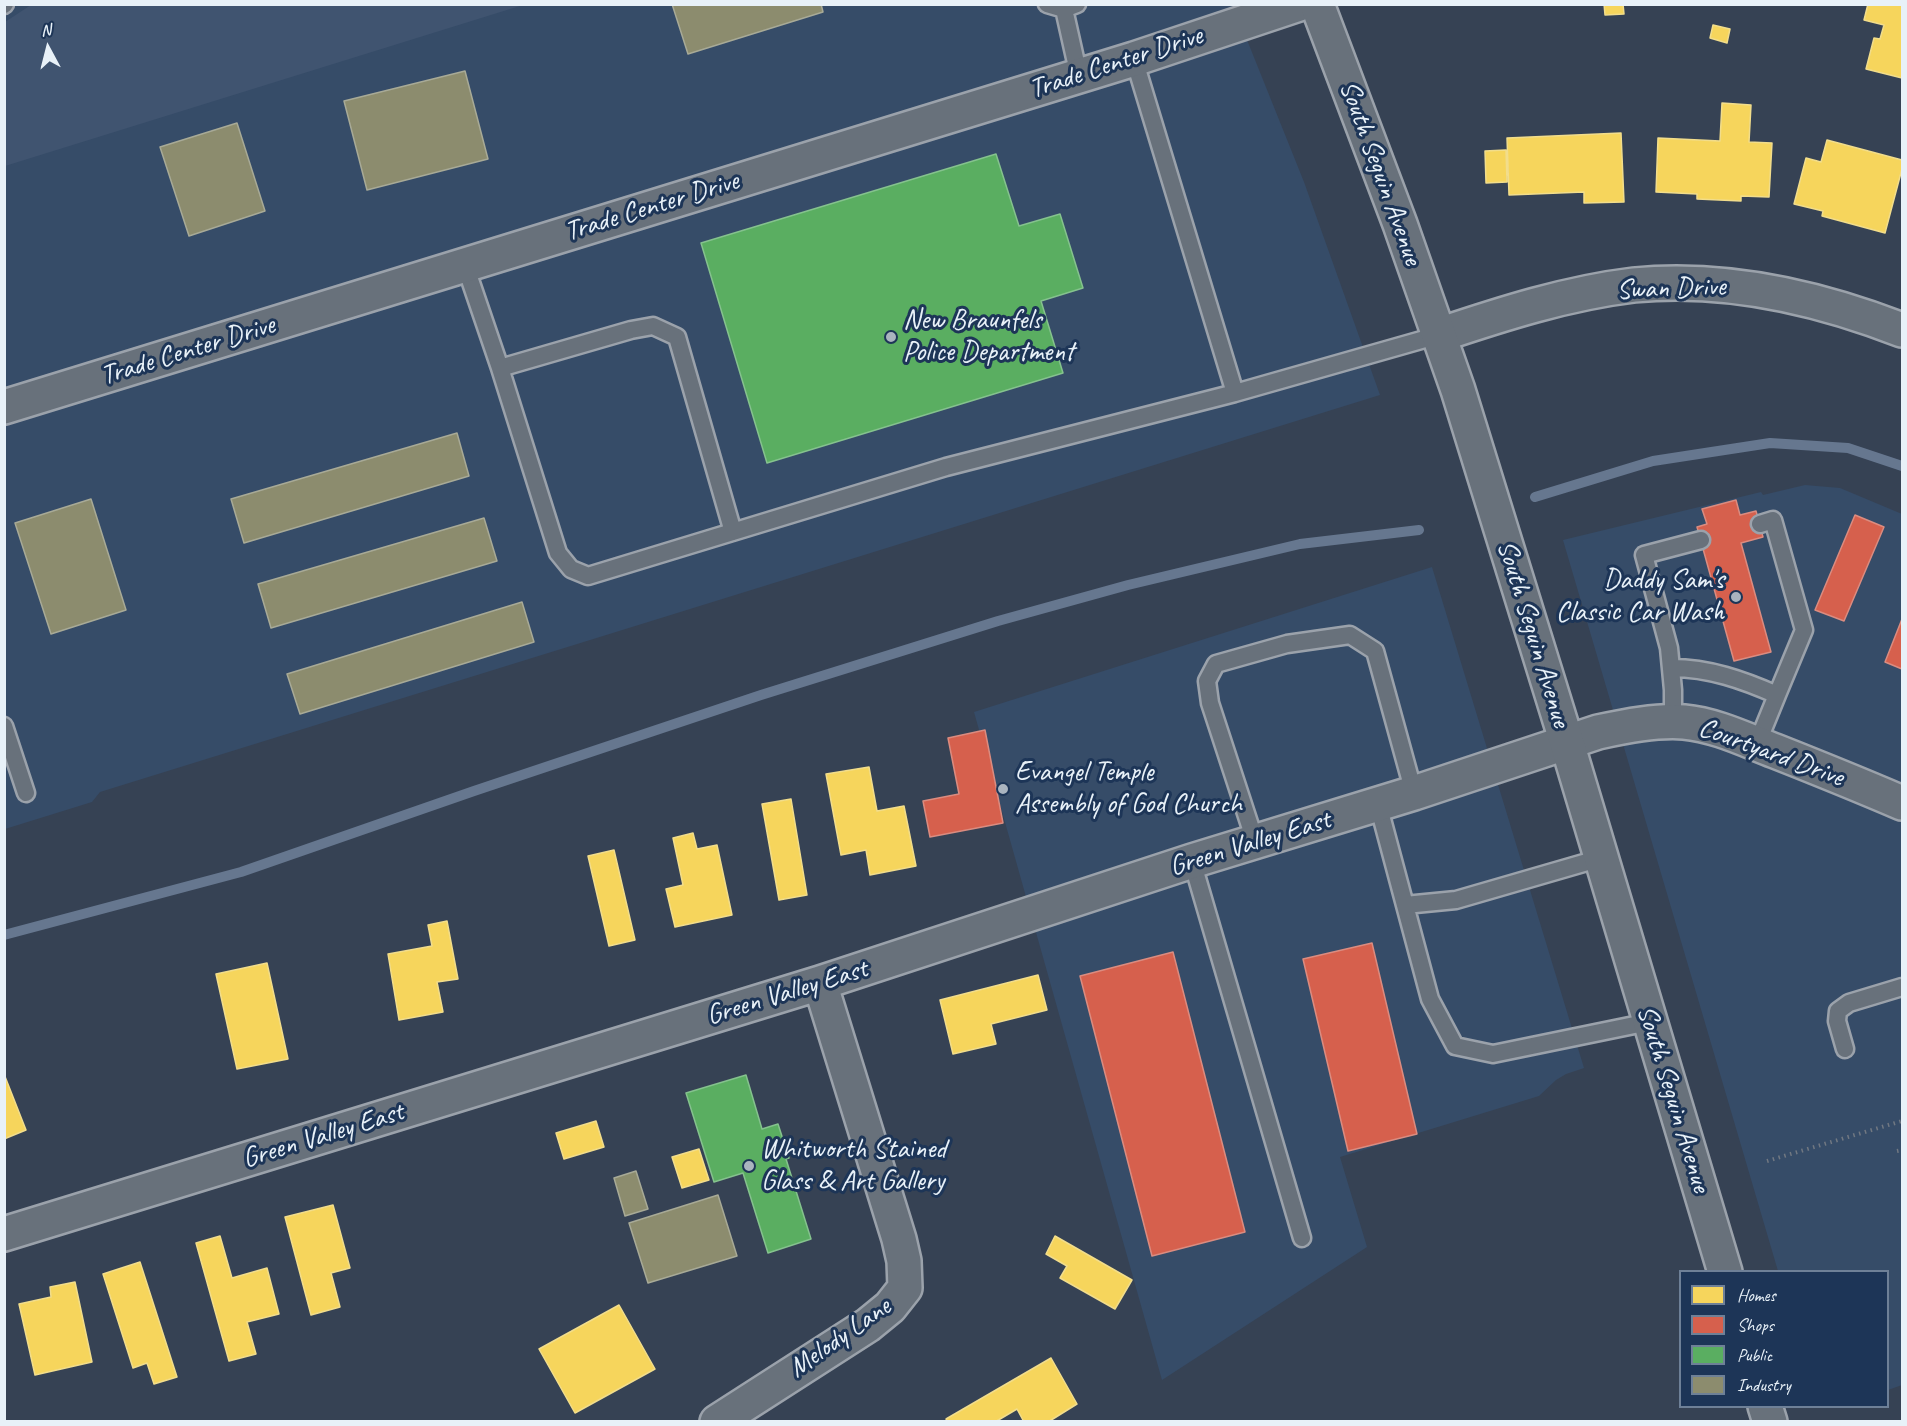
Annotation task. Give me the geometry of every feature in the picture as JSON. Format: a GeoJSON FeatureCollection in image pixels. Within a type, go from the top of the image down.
{"type":"FeatureCollection","features":[{"type":"Feature","properties":{"kind":"street","name":"Trade Center Drive"},"geometry":{"type":"LineString","coordinates":[[4,407],[1134,59],[1299,4]]}},
{"type":"Feature","properties":{"kind":"street","name":"South Seguin Avenue"},"geometry":{"type":"LineString","coordinates":[[1317,4],[1370,141],[1458,390],[1567,743],[1724,1270]]}},
{"type":"Feature","properties":{"kind":"street","name":"Swan Drive"},"geometry":{"type":"LineString","coordinates":[[1438,334],[1524,307],[1581,294],[1634,285],[1690,283],[1743,287],[1793,296],[1844,309],[1902,330]]}},
{"type":"Feature","properties":{"kind":"street","name":"Courtyard Drive"},"geometry":{"type":"LineString","coordinates":[[1567,743],[1598,732],[1627,726],[1673,722],[1708,726],[1902,803]]}},
{"type":"Feature","properties":{"kind":"street","name":"Green Valley East"},"geometry":{"type":"LineString","coordinates":[[4,1234],[820,983],[1192,861],[1567,743]]}},
{"type":"Feature","properties":{"kind":"street","name":"Melody Lane"},"geometry":{"type":"LineString","coordinates":[[717,1422],[868,1325],[890,1307],[905,1288],[904,1261],[899,1239],[820,983]]}},
{"type":"Feature","properties":{"kind":"lane"},"geometry":{"type":"LineString","coordinates":[[1047,4],[1070,7],[1079,75]]}},
{"type":"Feature","properties":{"kind":"lane"},"geometry":{"type":"LineString","coordinates":[[1134,59],[1235,393]]}},
{"type":"Feature","properties":{"kind":"lane"},"geometry":{"type":"LineString","coordinates":[[465,265],[558,553],[571,569],[588,576],[946,467],[1235,393],[1438,334]]}},
{"type":"Feature","properties":{"kind":"lane"},"geometry":{"type":"LineString","coordinates":[[500,368],[631,330],[653,326],[677,338],[733,532]]}},
{"type":"Feature","properties":{"kind":"lane"},"geometry":{"type":"LineString","coordinates":[[1757,744],[1804,630],[1773,520],[1760,524]]}},
{"type":"Feature","properties":{"kind":"lane"},"geometry":{"type":"LineString","coordinates":[[1673,722],[1672,668],[1669,648],[1644,555],[1701,540]]}},
{"type":"Feature","properties":{"kind":"lane"},"geometry":{"type":"LineString","coordinates":[[1255,841],[1210,703],[1207,681],[1216,664],[1287,644],[1350,635],[1375,651],[1414,793]]}},
{"type":"Feature","properties":{"kind":"lane"},"geometry":{"type":"LineString","coordinates":[[1672,668],[1690,668],[1717,673],[1777,695]]}},
{"type":"Feature","properties":{"kind":"lane"},"geometry":{"type":"LineString","coordinates":[[4,726],[26,793]]}},
{"type":"Feature","properties":{"kind":"lane"},"geometry":{"type":"LineString","coordinates":[[1378,804],[1430,999],[1455,1046],[1492,1054],[1649,1022]]}},
{"type":"Feature","properties":{"kind":"lane"},"geometry":{"type":"LineString","coordinates":[[1405,905],[1456,900],[1601,858]]}},
{"type":"Feature","properties":{"kind":"lane"},"geometry":{"type":"LineString","coordinates":[[1192,861],[1302,1238]]}},
{"type":"Feature","properties":{"kind":"lane"},"geometry":{"type":"LineString","coordinates":[[1845,1049],[1837,1021],[1838,1011],[1848,1003],[1902,987]]}},
{"type":"Feature","properties":{"kind":"path"},"geometry":{"type":"LineString","coordinates":[[1767,1161],[1902,1121]]}},
{"type":"Feature","properties":{"kind":"shaded area"},"geometry":{"type":"Polygon","coordinates":[[[4,5],[1233,5],[1304,182],[1380,395],[100,792],[92,802],[5,829],[4,5]]]}},
{"type":"Feature","properties":{"kind":"shaded area"},"geometry":{"type":"Polygon","coordinates":[[[31,5],[523,5],[5,166],[5,22],[31,5]]]}},
{"type":"Feature","properties":{"kind":"shaded area"},"geometry":{"type":"Polygon","coordinates":[[[1805,485],[1840,488],[1902,514],[1902,1385],[1889,1390],[1889,1270],[1778,1270],[1563,540],[1761,492],[1763,495],[1805,485]]]}},
{"type":"Feature","properties":{"kind":"shaded area"},"geometry":{"type":"Polygon","coordinates":[[[1432,567],[1584,1068],[1556,1080],[1539,1096],[1340,1157],[1367,1247],[1162,1380],[974,712],[1432,567]]]}},
{"type":"Feature","properties":{"kind":"building: Homes"},"geometry":{"type":"Polygon","coordinates":[[[1604,4],[1623,4],[1624,14],[1605,15],[1604,4]]]}},
{"type":"Feature","properties":{"kind":"building: Homes"},"geometry":{"type":"Polygon","coordinates":[[[1868,4],[1902,4],[1902,78],[1866,69],[1874,38],[1880,39],[1884,25],[1864,20],[1868,4]]]}},
{"type":"Feature","properties":{"kind":"building: Homes"},"geometry":{"type":"Polygon","coordinates":[[[1713,25],[1730,29],[1727,43],[1710,38],[1713,25]]]}},
{"type":"Feature","properties":{"kind":"building: Homes"},"geometry":{"type":"Polygon","coordinates":[[[1722,103],[1751,105],[1749,142],[1772,143],[1769,197],[1741,196],[1741,201],[1697,199],[1697,194],[1656,192],[1658,138],[1720,141],[1722,103]]]}},
{"type":"Feature","properties":{"kind":"building: Homes"},"geometry":{"type":"Polygon","coordinates":[[[1621,133],[1624,202],[1584,203],[1584,192],[1509,195],[1507,138],[1621,133]]]}},
{"type":"Feature","properties":{"kind":"building: Homes"},"geometry":{"type":"Polygon","coordinates":[[[1827,140],[1902,160],[1902,169],[1885,233],[1822,216],[1823,211],[1794,204],[1806,158],[1821,162],[1827,140]]]}},
{"type":"Feature","properties":{"kind":"building: Homes"},"geometry":{"type":"Polygon","coordinates":[[[1506,150],[1507,182],[1486,183],[1485,151],[1506,150]]]}},
{"type":"Feature","properties":{"kind":"building: Homes"},"geometry":{"type":"Polygon","coordinates":[[[869,767],[877,811],[904,806],[916,866],[870,875],[866,850],[841,855],[826,774],[869,767]]]}},
{"type":"Feature","properties":{"kind":"building: Homes"},"geometry":{"type":"Polygon","coordinates":[[[791,799],[807,895],[779,900],[762,804],[791,799]]]}},
{"type":"Feature","properties":{"kind":"building: Homes"},"geometry":{"type":"Polygon","coordinates":[[[693,833],[697,849],[717,845],[732,915],[675,927],[666,889],[683,885],[673,838],[693,833]]]}},
{"type":"Feature","properties":{"kind":"building: Homes"},"geometry":{"type":"Polygon","coordinates":[[[614,850],[635,940],[609,946],[588,856],[614,850]]]}},
{"type":"Feature","properties":{"kind":"building: Homes"},"geometry":{"type":"Polygon","coordinates":[[[447,921],[458,979],[437,982],[443,1012],[399,1020],[388,954],[432,946],[428,925],[447,921]]]}},
{"type":"Feature","properties":{"kind":"building: Homes"},"geometry":{"type":"Polygon","coordinates":[[[267,963],[288,1059],[237,1069],[216,974],[267,963]]]}},
{"type":"Feature","properties":{"kind":"building: Homes"},"geometry":{"type":"Polygon","coordinates":[[[1038,975],[1047,1010],[991,1024],[996,1044],[953,1054],[940,1000],[1038,975]]]}},
{"type":"Feature","properties":{"kind":"building: Homes"},"geometry":{"type":"Polygon","coordinates":[[[4,1074],[26,1130],[4,1139],[4,1074]]]}},
{"type":"Feature","properties":{"kind":"building: Homes"},"geometry":{"type":"Polygon","coordinates":[[[596,1121],[604,1147],[564,1159],[556,1133],[596,1121]]]}},
{"type":"Feature","properties":{"kind":"building: Homes"},"geometry":{"type":"Polygon","coordinates":[[[699,1149],[709,1180],[682,1188],[672,1157],[699,1149]]]}},
{"type":"Feature","properties":{"kind":"building: Homes"},"geometry":{"type":"Polygon","coordinates":[[[333,1205],[350,1268],[331,1273],[340,1307],[311,1315],[285,1217],[333,1205]]]}},
{"type":"Feature","properties":{"kind":"building: Homes"},"geometry":{"type":"Polygon","coordinates":[[[220,1236],[232,1278],[267,1268],[279,1314],[247,1322],[256,1354],[229,1361],[196,1243],[220,1236]]]}},
{"type":"Feature","properties":{"kind":"building: Homes"},"geometry":{"type":"Polygon","coordinates":[[[1055,1236],[1132,1280],[1115,1309],[1060,1278],[1067,1266],[1046,1254],[1055,1236]]]}},
{"type":"Feature","properties":{"kind":"building: Homes"},"geometry":{"type":"Polygon","coordinates":[[[140,1262],[177,1377],[154,1384],[147,1363],[133,1368],[103,1274],[140,1262]]]}},
{"type":"Feature","properties":{"kind":"building: Homes"},"geometry":{"type":"Polygon","coordinates":[[[75,1282],[92,1362],[35,1375],[19,1304],[51,1297],[50,1287],[75,1282]]]}},
{"type":"Feature","properties":{"kind":"building: Homes"},"geometry":{"type":"Polygon","coordinates":[[[619,1305],[655,1369],[575,1413],[539,1349],[619,1305]]]}},
{"type":"Feature","properties":{"kind":"building: Homes"},"geometry":{"type":"Polygon","coordinates":[[[1051,1358],[1077,1404],[1048,1422],[1024,1422],[1017,1409],[995,1422],[948,1422],[946,1419],[1051,1358]]]}},
{"type":"Feature","properties":{"kind":"building: Shops","name":"Daddy Sam's Classic Car Wash"},"geometry":{"type":"Polygon","coordinates":[[[1736,500],[1740,515],[1756,511],[1763,537],[1741,543],[1771,652],[1734,661],[1697,527],[1707,524],[1702,509],[1736,500]]]}},
{"type":"Feature","properties":{"kind":"building: Shops"},"geometry":{"type":"Polygon","coordinates":[[[1855,515],[1884,527],[1844,621],[1815,610],[1855,515]]]}},
{"type":"Feature","properties":{"kind":"building: Shops"},"geometry":{"type":"Polygon","coordinates":[[[1902,619],[1902,669],[1885,662],[1902,619]]]}},
{"type":"Feature","properties":{"kind":"building: Shops"},"geometry":{"type":"Polygon","coordinates":[[[985,730],[1003,823],[930,837],[923,801],[959,794],[948,738],[985,730]]]}},
{"type":"Feature","properties":{"kind":"building: Shops"},"geometry":{"type":"Polygon","coordinates":[[[1372,943],[1417,1134],[1348,1151],[1303,959],[1372,943]]]}},
{"type":"Feature","properties":{"kind":"building: Shops"},"geometry":{"type":"Polygon","coordinates":[[[1173,952],[1245,1232],[1152,1256],[1080,976],[1173,952]]]}},
{"type":"Feature","properties":{"kind":"building: Public","name":"New Braunfels Police Department"},"geometry":{"type":"Polygon","coordinates":[[[996,154],[1019,226],[1060,214],[1083,288],[1041,301],[1063,373],[767,463],[701,243],[996,154]]]}},
{"type":"Feature","properties":{"kind":"building: Public","name":"Whitworth Stained Glass & Art Gallery"},"geometry":{"type":"Polygon","coordinates":[[[746,1075],[762,1129],[778,1124],[789,1158],[786,1159],[811,1239],[768,1253],[743,1173],[714,1182],[686,1093],[746,1075]]]}},
{"type":"Feature","properties":{"kind":"building: Industry"},"geometry":{"type":"Polygon","coordinates":[[[672,4],[821,4],[823,12],[688,54],[672,4]]]}},
{"type":"Feature","properties":{"kind":"building: Industry"},"geometry":{"type":"Polygon","coordinates":[[[465,71],[488,159],[367,190],[344,101],[465,71]]]}},
{"type":"Feature","properties":{"kind":"building: Industry"},"geometry":{"type":"Polygon","coordinates":[[[237,123],[265,211],[189,236],[160,147],[237,123]]]}},
{"type":"Feature","properties":{"kind":"building: Industry"},"geometry":{"type":"Polygon","coordinates":[[[457,433],[469,476],[244,543],[231,499],[457,433]]]}},
{"type":"Feature","properties":{"kind":"building: Industry"},"geometry":{"type":"Polygon","coordinates":[[[91,499],[126,610],[51,634],[15,523],[91,499]]]}},
{"type":"Feature","properties":{"kind":"building: Industry"},"geometry":{"type":"Polygon","coordinates":[[[484,518],[497,561],[271,628],[258,584],[484,518]]]}},
{"type":"Feature","properties":{"kind":"building: Industry"},"geometry":{"type":"Polygon","coordinates":[[[522,602],[534,642],[300,714],[287,674],[522,602]]]}},
{"type":"Feature","properties":{"kind":"building: Industry"},"geometry":{"type":"Polygon","coordinates":[[[636,1171],[648,1209],[625,1216],[614,1178],[636,1171]]]}},
{"type":"Feature","properties":{"kind":"building: Industry"},"geometry":{"type":"Polygon","coordinates":[[[718,1195],[737,1256],[648,1283],[629,1223],[718,1195]]]}},
{"type":"Feature","properties":{"kind":"waterway"},"geometry":{"type":"LineString","coordinates":[[1535,497],[1653,461],[1770,443],[1848,448],[1902,466]]}},
{"type":"Feature","properties":{"kind":"waterway"},"geometry":{"type":"LineString","coordinates":[[4,935],[241,872],[761,695],[998,621],[1128,585],[1300,544],[1419,530]]}},
{"type":"Feature","properties":{"kind":"place","name":"New Braunfels Police Department"},"geometry":{"type":"Point","coordinates":[891,337]}},
{"type":"Feature","properties":{"kind":"place","name":"Daddy Sam's Classic Car Wash"},"geometry":{"type":"Point","coordinates":[1736,597]}},
{"type":"Feature","properties":{"kind":"place","name":"Evangel Temple Assembly of God Church"},"geometry":{"type":"Point","coordinates":[1003,789]}},
{"type":"Feature","properties":{"kind":"place","name":"Whitworth Stained Glass & Art Gallery"},"geometry":{"type":"Point","coordinates":[749,1166]}}]}
